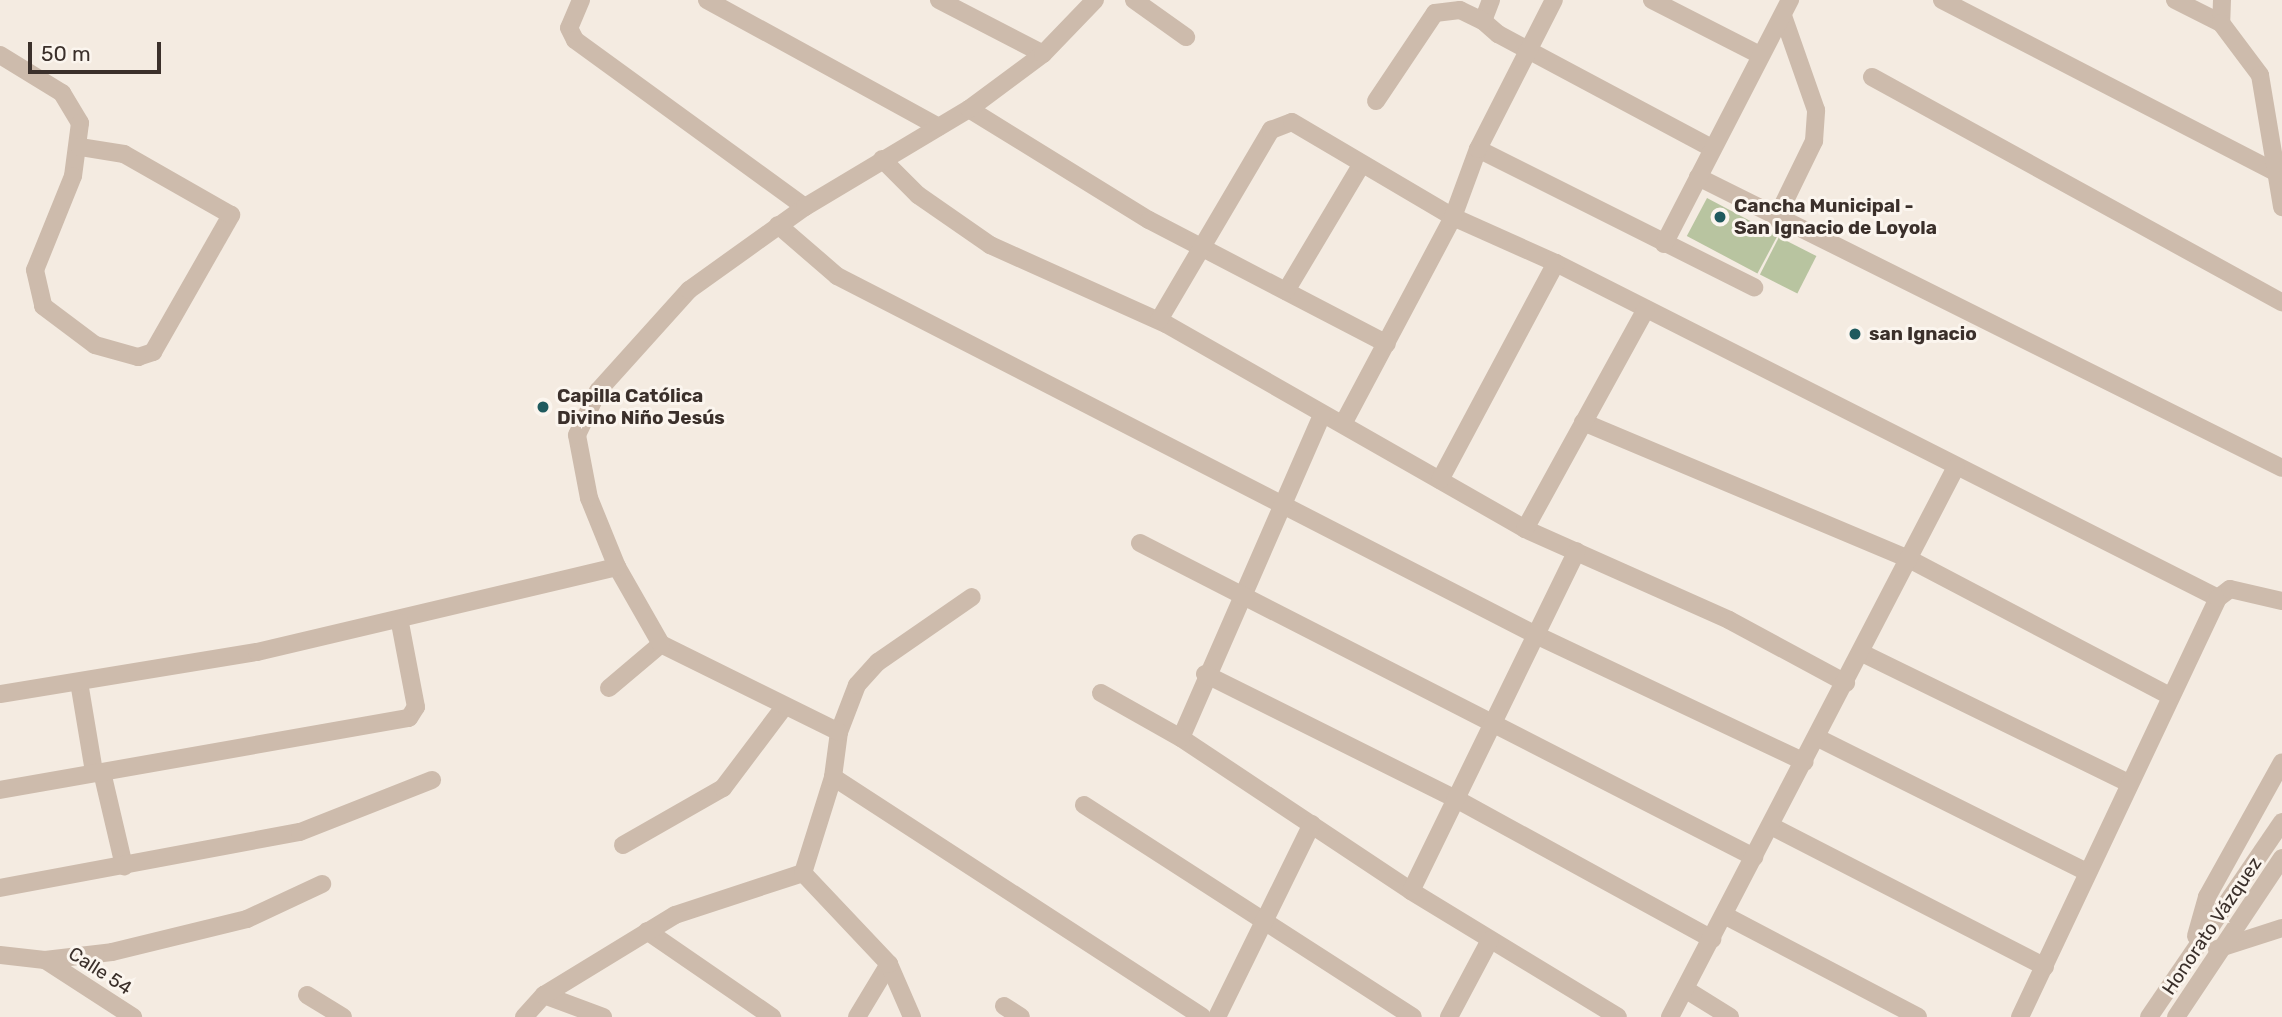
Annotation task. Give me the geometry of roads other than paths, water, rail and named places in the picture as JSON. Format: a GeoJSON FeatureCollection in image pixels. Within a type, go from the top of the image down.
{"type":"FeatureCollection","features":[{"type":"Feature","properties":{"kind":"street"},"geometry":{"type":"LineString","coordinates":[[580,0],[569,28],[575,40],[805,207]]}},
{"type":"Feature","properties":{"kind":"street"},"geometry":{"type":"LineString","coordinates":[[707,0],[939,127]]}},
{"type":"Feature","properties":{"kind":"street"},"geometry":{"type":"LineString","coordinates":[[939,0],[1043,54]]}},
{"type":"Feature","properties":{"kind":"street"},"geometry":{"type":"LineString","coordinates":[[839,732],[661,644],[617,567],[589,498],[577,435],[598,391],[689,289],[805,207],[969,109],[1043,54],[1095,0]]}},
{"type":"Feature","properties":{"kind":"street"},"geometry":{"type":"LineString","coordinates":[[1134,0],[1186,37]]}},
{"type":"Feature","properties":{"kind":"street"},"geometry":{"type":"LineString","coordinates":[[1483,21],[1491,0]]}},
{"type":"Feature","properties":{"kind":"street"},"geometry":{"type":"LineString","coordinates":[[1343,424],[1453,217],[1478,149],[1554,0]]}},
{"type":"Feature","properties":{"kind":"street"},"geometry":{"type":"LineString","coordinates":[[1652,0],[1760,55]]}},
{"type":"Feature","properties":{"kind":"street"},"geometry":{"type":"LineString","coordinates":[[1942,0],[2275,172]]}},
{"type":"Feature","properties":{"kind":"street"},"geometry":{"type":"LineString","coordinates":[[2175,0],[2221,23],[2260,75],[2275,139],[2275,172],[2282,207]]}},
{"type":"Feature","properties":{"kind":"street"},"geometry":{"type":"LineString","coordinates":[[2221,23],[2222,0]]}},
{"type":"Feature","properties":{"kind":"street"},"geometry":{"type":"LineString","coordinates":[[1664,244],[1710,147],[1786,8]]}},
{"type":"Feature","properties":{"kind":"street"},"geometry":{"type":"LineString","coordinates":[[1776,219],[1814,141],[1816,110],[1786,8]]}},
{"type":"Feature","properties":{"kind":"street"},"geometry":{"type":"LineString","coordinates":[[1377,101],[1435,13],[1460,10],[1483,21],[1527,53],[1710,147]]}},
{"type":"Feature","properties":{"kind":"street"},"geometry":{"type":"LineString","coordinates":[[0,55],[62,93],[79,123],[80,147],[35,270],[37,292],[61,325],[94,345],[138,357],[153,352],[231,215],[124,154],[80,147]]}},
{"type":"Feature","properties":{"kind":"street"},"geometry":{"type":"LineString","coordinates":[[1872,77],[2282,302]]}},
{"type":"Feature","properties":{"kind":"street"},"geometry":{"type":"LineString","coordinates":[[969,109],[1049,164],[1387,344]]}},
{"type":"Feature","properties":{"kind":"street"},"geometry":{"type":"LineString","coordinates":[[1158,320],[1200,245],[1281,122],[1292,122],[1360,167],[1453,217],[1556,263],[2218,598]]}},
{"type":"Feature","properties":{"kind":"street"},"geometry":{"type":"LineString","coordinates":[[1478,149],[1754,287]]}},
{"type":"Feature","properties":{"kind":"street"},"geometry":{"type":"LineString","coordinates":[[882,159],[918,195],[990,245],[1158,320],[1525,529],[1729,620],[1846,683]]}},
{"type":"Feature","properties":{"kind":"street"},"geometry":{"type":"LineString","coordinates":[[1286,291],[1360,167]]}},
{"type":"Feature","properties":{"kind":"street"},"geometry":{"type":"LineString","coordinates":[[1698,177],[1776,219],[2282,468]]}},
{"type":"Feature","properties":{"kind":"street"},"geometry":{"type":"LineString","coordinates":[[778,225],[837,276],[1536,635],[1805,762]]}},
{"type":"Feature","properties":{"kind":"street"},"geometry":{"type":"LineString","coordinates":[[1440,480],[1556,263]]}},
{"type":"Feature","properties":{"kind":"street"},"geometry":{"type":"LineString","coordinates":[[1525,529],[1646,309]]}},
{"type":"Feature","properties":{"kind":"street"},"geometry":{"type":"LineString","coordinates":[[1181,738],[1205,674],[1279,503],[1322,415]]}},
{"type":"Feature","properties":{"kind":"street"},"geometry":{"type":"LineString","coordinates":[[1583,422],[1909,559],[2170,696]]}},
{"type":"Feature","properties":{"kind":"street"},"geometry":{"type":"LineString","coordinates":[[1670,1017],[1818,738],[1956,467]]}},
{"type":"Feature","properties":{"kind":"street"},"geometry":{"type":"LineString","coordinates":[[1140,543],[1242,590],[1755,857]]}},
{"type":"Feature","properties":{"kind":"street"},"geometry":{"type":"LineString","coordinates":[[1411,891],[1498,721],[1577,551]]}},
{"type":"Feature","properties":{"kind":"street"},"geometry":{"type":"LineString","coordinates":[[0,694],[400,623],[617,567]]}},
{"type":"Feature","properties":{"kind":"street"},"geometry":{"type":"LineString","coordinates":[[2020,1017],[2127,782],[2218,598],[2230,589],[2282,601]]}},
{"type":"Feature","properties":{"kind":"street"},"geometry":{"type":"LineString","coordinates":[[803,873],[833,777],[839,732],[857,685],[878,663],[972,597]]}},
{"type":"Feature","properties":{"kind":"street"},"geometry":{"type":"LineString","coordinates":[[0,790],[410,718],[416,707],[400,623]]}},
{"type":"Feature","properties":{"kind":"street"},"geometry":{"type":"LineString","coordinates":[[608,688],[661,644]]}},
{"type":"Feature","properties":{"kind":"street"},"geometry":{"type":"LineString","coordinates":[[1862,653],[2127,782]]}},
{"type":"Feature","properties":{"kind":"street"},"geometry":{"type":"LineString","coordinates":[[1205,674],[1458,800],[1712,939]]}},
{"type":"Feature","properties":{"kind":"street"},"geometry":{"type":"LineString","coordinates":[[79,682],[98,772],[124,866]]}},
{"type":"Feature","properties":{"kind":"street"},"geometry":{"type":"LineString","coordinates":[[1101,693],[1181,738],[1411,891],[1618,1017]]}},
{"type":"Feature","properties":{"kind":"street"},"geometry":{"type":"LineString","coordinates":[[623,845],[723,788],[784,707]]}},
{"type":"Feature","properties":{"kind":"street"},"geometry":{"type":"LineString","coordinates":[[1818,738],[2087,872]]}},
{"type":"Feature","properties":{"kind":"street","name":"Honorato Vázquez"},"geometry":{"type":"LineString","coordinates":[[2196,943],[2207,897],[2282,762]]}},
{"type":"Feature","properties":{"kind":"street"},"geometry":{"type":"LineString","coordinates":[[833,777],[1202,1017]]}},
{"type":"Feature","properties":{"kind":"street"},"geometry":{"type":"LineString","coordinates":[[0,888],[124,866],[333,823],[432,780]]}},
{"type":"Feature","properties":{"kind":"street"},"geometry":{"type":"LineString","coordinates":[[1084,805],[1413,1017]]}},
{"type":"Feature","properties":{"kind":"street","name":"Honorato Vázquez"},"geometry":{"type":"LineString","coordinates":[[2149,1017],[2196,943],[2282,822]]}},
{"type":"Feature","properties":{"kind":"street"},"geometry":{"type":"LineString","coordinates":[[1217,1017],[1312,824]]}},
{"type":"Feature","properties":{"kind":"street"},"geometry":{"type":"LineString","coordinates":[[1771,826],[2045,967]]}},
{"type":"Feature","properties":{"kind":"street","name":"Honorato Vázquez"},"geometry":{"type":"LineString","coordinates":[[2176,1017],[2217,949],[2282,858]]}},
{"type":"Feature","properties":{"kind":"street"},"geometry":{"type":"LineString","coordinates":[[803,873],[889,964],[912,1017]]}},
{"type":"Feature","properties":{"kind":"street"},"geometry":{"type":"LineString","coordinates":[[524,1017],[544,995],[647,931],[735,892],[803,873]]}},
{"type":"Feature","properties":{"kind":"street"},"geometry":{"type":"LineString","coordinates":[[0,955],[45,960],[112,952],[247,919],[322,884]]}},
{"type":"Feature","properties":{"kind":"street"},"geometry":{"type":"LineString","coordinates":[[1724,915],[1919,1017]]}},
{"type":"Feature","properties":{"kind":"street"},"geometry":{"type":"LineString","coordinates":[[2196,943],[2217,949],[2282,928]]}},
{"type":"Feature","properties":{"kind":"street"},"geometry":{"type":"LineString","coordinates":[[647,931],[772,1017]]}},
{"type":"Feature","properties":{"kind":"street"},"geometry":{"type":"LineString","coordinates":[[1449,1017],[1490,940]]}},
{"type":"Feature","properties":{"kind":"street","name":"Calle 54"},"geometry":{"type":"LineString","coordinates":[[45,960],[132,1017]]}},
{"type":"Feature","properties":{"kind":"street"},"geometry":{"type":"LineString","coordinates":[[857,1017],[889,964]]}},
{"type":"Feature","properties":{"kind":"street"},"geometry":{"type":"LineString","coordinates":[[1685,989],[1730,1017]]}},
{"type":"Feature","properties":{"kind":"street"},"geometry":{"type":"LineString","coordinates":[[307,995],[343,1017]]}},
{"type":"Feature","properties":{"kind":"street"},"geometry":{"type":"LineString","coordinates":[[544,995],[603,1017]]}},
{"type":"Feature","properties":{"kind":"street"},"geometry":{"type":"LineString","coordinates":[[1004,1006],[1021,1017]]}},
{"type":"Feature","properties":{"kind":"place","name":"Cancha Municipal - San Ignacio de Loyola"},"geometry":{"type":"Point","coordinates":[1720,217]}},
{"type":"Feature","properties":{"kind":"place","name":"san Ignacio"},"geometry":{"type":"Point","coordinates":[1855,334]}},
{"type":"Feature","properties":{"kind":"place","name":"Capilla Católica Divino Niño Jesús"},"geometry":{"type":"Point","coordinates":[543,407]}}]}
